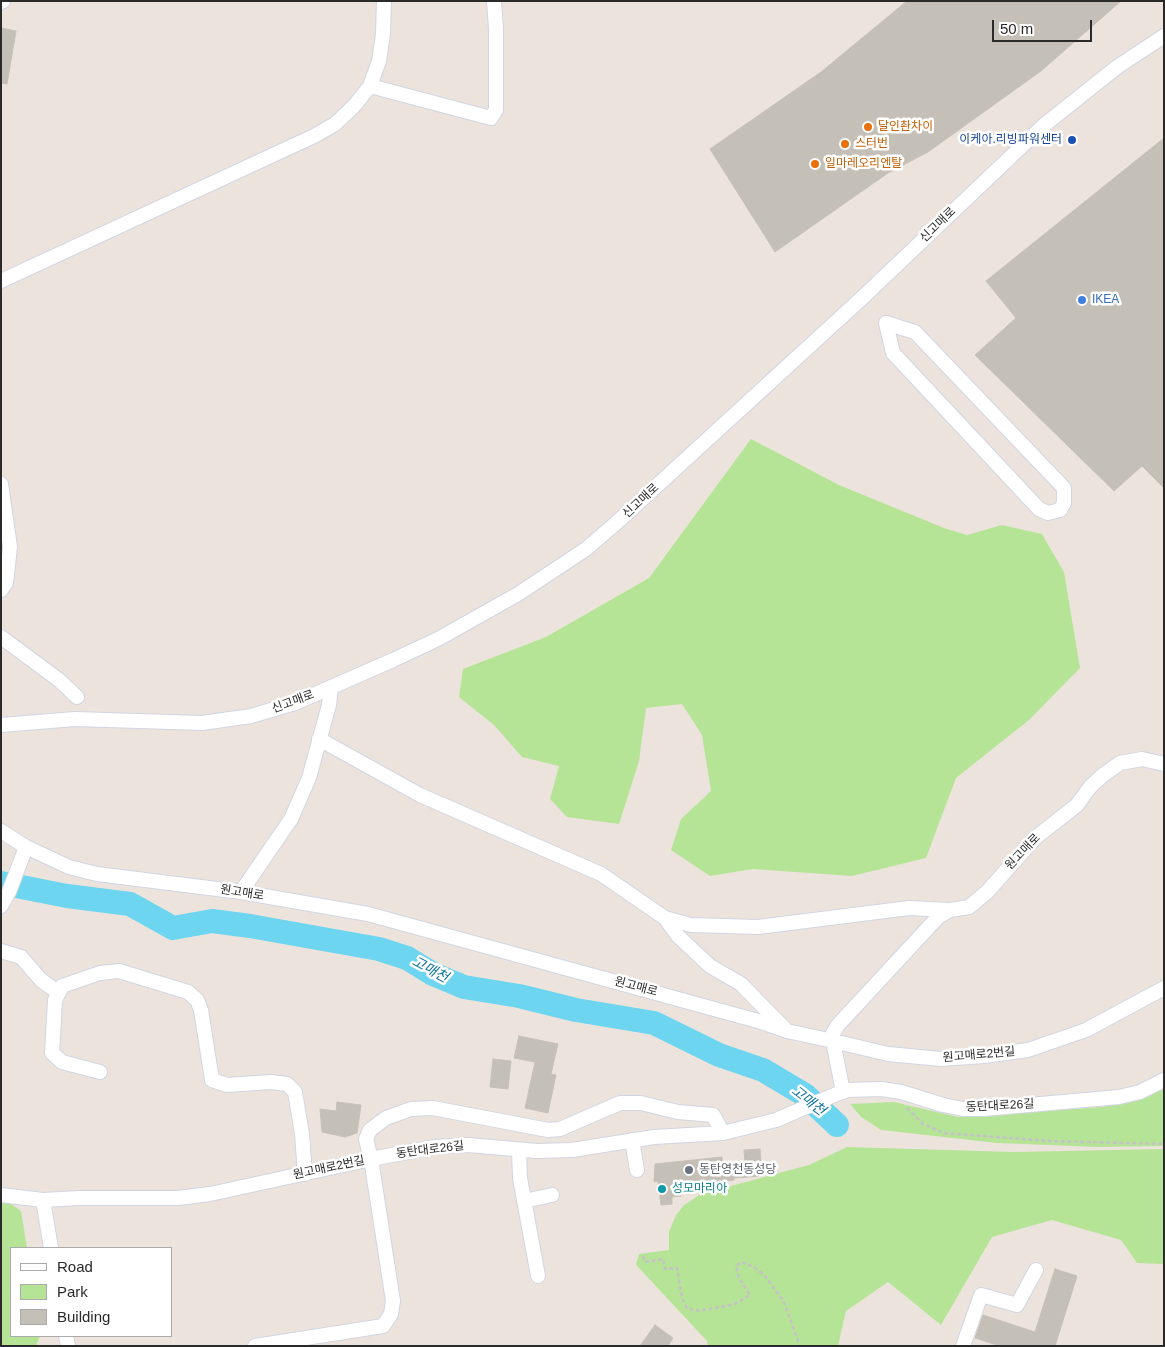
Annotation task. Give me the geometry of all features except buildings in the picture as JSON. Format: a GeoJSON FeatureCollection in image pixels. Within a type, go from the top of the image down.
{"type":"FeatureCollection","features":[{"type":"Feature","properties":{"kind":"street"},"geometry":{"type":"LineString","coordinates":[[1,281],[314,136],[335,124],[354,106],[370,86],[379,61],[384,34],[384,1]]}},
{"type":"Feature","properties":{"kind":"street"},"geometry":{"type":"LineString","coordinates":[[370,86],[491,118],[496,110],[494,1]]}},
{"type":"Feature","properties":{"kind":"street","name":"신고매로"},"geometry":{"type":"LineString","coordinates":[[1,725],[75,719],[179,724],[226,721],[288,706],[438,639],[518,594],[586,548],[615,524],[862,298],[1042,126],[1110,72],[1164,36]]}},
{"type":"Feature","properties":{"kind":"street"},"geometry":{"type":"LineString","coordinates":[[886,323],[915,332],[1064,488],[1064,503],[1060,510],[1048,513],[1039,509],[893,354],[886,323]]}},
{"type":"Feature","properties":{"kind":"street"},"geometry":{"type":"LineString","coordinates":[[1,484],[10,546],[6,583],[1,590]]}},
{"type":"Feature","properties":{"kind":"street"},"geometry":{"type":"LineString","coordinates":[[1,636],[32,658],[77,697]]}},
{"type":"Feature","properties":{"kind":"street"},"geometry":{"type":"LineString","coordinates":[[241,892],[291,819],[309,778],[331,687]]}},
{"type":"Feature","properties":{"kind":"street"},"geometry":{"type":"LineString","coordinates":[[319,739],[420,795],[601,874],[665,918],[691,925],[758,927],[909,908],[950,910]]}},
{"type":"Feature","properties":{"kind":"street","name":"원고매로"},"geometry":{"type":"LineString","coordinates":[[1,831],[26,847],[69,868],[97,874],[241,892],[368,914],[758,1021],[787,1031],[833,1041],[833,1032],[838,1025],[939,916],[950,910],[969,907],[987,892],[1035,838],[1077,805],[1090,786],[1103,775],[1120,764],[1142,759],[1164,764]]}},
{"type":"Feature","properties":{"kind":"street"},"geometry":{"type":"LineString","coordinates":[[1,906],[18,871],[26,847]]}},
{"type":"Feature","properties":{"kind":"street"},"geometry":{"type":"LineString","coordinates":[[665,918],[678,936],[710,966],[740,984],[787,1031]]}},
{"type":"Feature","properties":{"kind":"street"},"geometry":{"type":"LineString","coordinates":[[1,951],[21,957],[41,980],[59,993]]}},
{"type":"Feature","properties":{"kind":"street"},"geometry":{"type":"LineString","coordinates":[[100,1072],[62,1062],[52,1053],[55,1000],[62,986],[92,975],[119,971],[188,992],[197,1000],[201,1010],[212,1080],[227,1086],[271,1082],[287,1084],[295,1092],[305,1174]]}},
{"type":"Feature","properties":{"kind":"street","name":"원고매로2번길"},"geometry":{"type":"LineString","coordinates":[[833,1041],[888,1054],[941,1059],[1028,1050],[1086,1030],[1164,988]]}},
{"type":"Feature","properties":{"kind":"street"},"geometry":{"type":"LineString","coordinates":[[833,1041],[839,1093]]}},
{"type":"Feature","properties":{"kind":"street","name":"동탄대로26길"},"geometry":{"type":"LineString","coordinates":[[370,1159],[434,1147],[468,1145],[537,1152],[572,1150],[632,1140],[723,1133],[745,1129],[787,1116],[839,1093],[882,1089],[894,1090],[943,1105],[963,1109],[984,1109],[1119,1097],[1140,1092],[1164,1080]]}},
{"type":"Feature","properties":{"kind":"street","name":"원고매로2번길"},"geometry":{"type":"LineString","coordinates":[[1,1195],[43,1200],[178,1198],[210,1194],[370,1159],[366,1139],[370,1130],[386,1118],[411,1109],[433,1108],[548,1130],[560,1129],[620,1103],[641,1103],[678,1112],[713,1116],[723,1133]]}},
{"type":"Feature","properties":{"kind":"street"},"geometry":{"type":"LineString","coordinates":[[632,1140],[637,1170]]}},
{"type":"Feature","properties":{"kind":"street"},"geometry":{"type":"LineString","coordinates":[[519,1150],[524,1201],[538,1276]]}},
{"type":"Feature","properties":{"kind":"street"},"geometry":{"type":"LineString","coordinates":[[255,1346],[383,1326],[392,1314],[393,1301],[370,1159]]}},
{"type":"Feature","properties":{"kind":"street"},"geometry":{"type":"LineString","coordinates":[[524,1201],[552,1195]]}},
{"type":"Feature","properties":{"kind":"street"},"geometry":{"type":"LineString","coordinates":[[43,1200],[51,1247]]}},
{"type":"Feature","properties":{"kind":"street"},"geometry":{"type":"LineString","coordinates":[[964,1346],[981,1295],[1017,1305],[1036,1270]]}},
{"type":"Feature","properties":{"kind":"path"},"geometry":{"type":"LineString","coordinates":[[894,1090],[923,1124],[944,1134],[1150,1146],[1164,1144]]}},
{"type":"Feature","properties":{"kind":"path"},"geometry":{"type":"LineString","coordinates":[[643,1256],[644,1262],[663,1260],[665,1269],[677,1268],[682,1298],[687,1308],[699,1311],[735,1304],[750,1295],[739,1278],[736,1266],[742,1262],[754,1267],[764,1275],[783,1300],[800,1346]]}},
{"type":"Feature","properties":{"kind":"green space"},"geometry":{"type":"Polygon","coordinates":[[[751,439],[839,485],[944,528],[967,535],[1002,525],[1042,534],[1064,572],[1080,668],[1029,720],[956,778],[926,858],[852,876],[753,869],[710,876],[671,850],[681,819],[711,791],[702,735],[682,704],[646,708],[639,761],[619,824],[567,817],[550,799],[559,766],[522,757],[494,725],[459,697],[463,669],[546,637],[649,578],[751,439]]]}},
{"type":"Feature","properties":{"kind":"green space"},"geometry":{"type":"Polygon","coordinates":[[[1164,1089],[1164,1146],[1098,1147],[997,1143],[881,1130],[861,1117],[850,1104],[894,1102],[958,1117],[1102,1107],[1143,1098],[1164,1089]]]}},
{"type":"Feature","properties":{"kind":"green space"},"geometry":{"type":"Polygon","coordinates":[[[847,1147],[1013,1152],[1164,1149],[1164,1264],[1137,1263],[1121,1240],[1052,1220],[992,1237],[941,1325],[888,1282],[846,1311],[838,1346],[708,1346],[707,1341],[638,1267],[636,1264],[639,1254],[669,1250],[669,1232],[676,1215],[684,1205],[701,1194],[809,1165],[847,1147]]]}},
{"type":"Feature","properties":{"kind":"green space"},"geometry":{"type":"Polygon","coordinates":[[[1,1197],[21,1211],[27,1247],[10,1247],[10,1337],[40,1337],[36,1346],[1,1346],[1,1197]]]}},
{"type":"Feature","properties":{"kind":"waterway","name":"고매천"},"geometry":{"type":"LineString","coordinates":[[1,883],[67,896],[130,904],[173,928],[212,921],[379,949],[407,958],[433,974],[464,987],[519,996],[576,1010],[654,1023],[719,1055],[763,1070],[805,1095],[837,1125]]}},
{"type":"Feature","properties":{"kind":"place","name":"달인촨차이"},"geometry":{"type":"Point","coordinates":[868,127]}},
{"type":"Feature","properties":{"kind":"place","name":"이케아.리빙파워센터"},"geometry":{"type":"Point","coordinates":[1072,140]}},
{"type":"Feature","properties":{"kind":"place","name":"스터번"},"geometry":{"type":"Point","coordinates":[845,144]}},
{"type":"Feature","properties":{"kind":"place","name":"일마레오리엔탈"},"geometry":{"type":"Point","coordinates":[815,164]}},
{"type":"Feature","properties":{"kind":"place","name":"IKEA"},"geometry":{"type":"Point","coordinates":[1082,300]}},
{"type":"Feature","properties":{"kind":"place","name":"동탄영천동성당"},"geometry":{"type":"Point","coordinates":[689,1170]}},
{"type":"Feature","properties":{"kind":"place","name":"성모마리아"},"geometry":{"type":"Point","coordinates":[662,1189]}}]}
